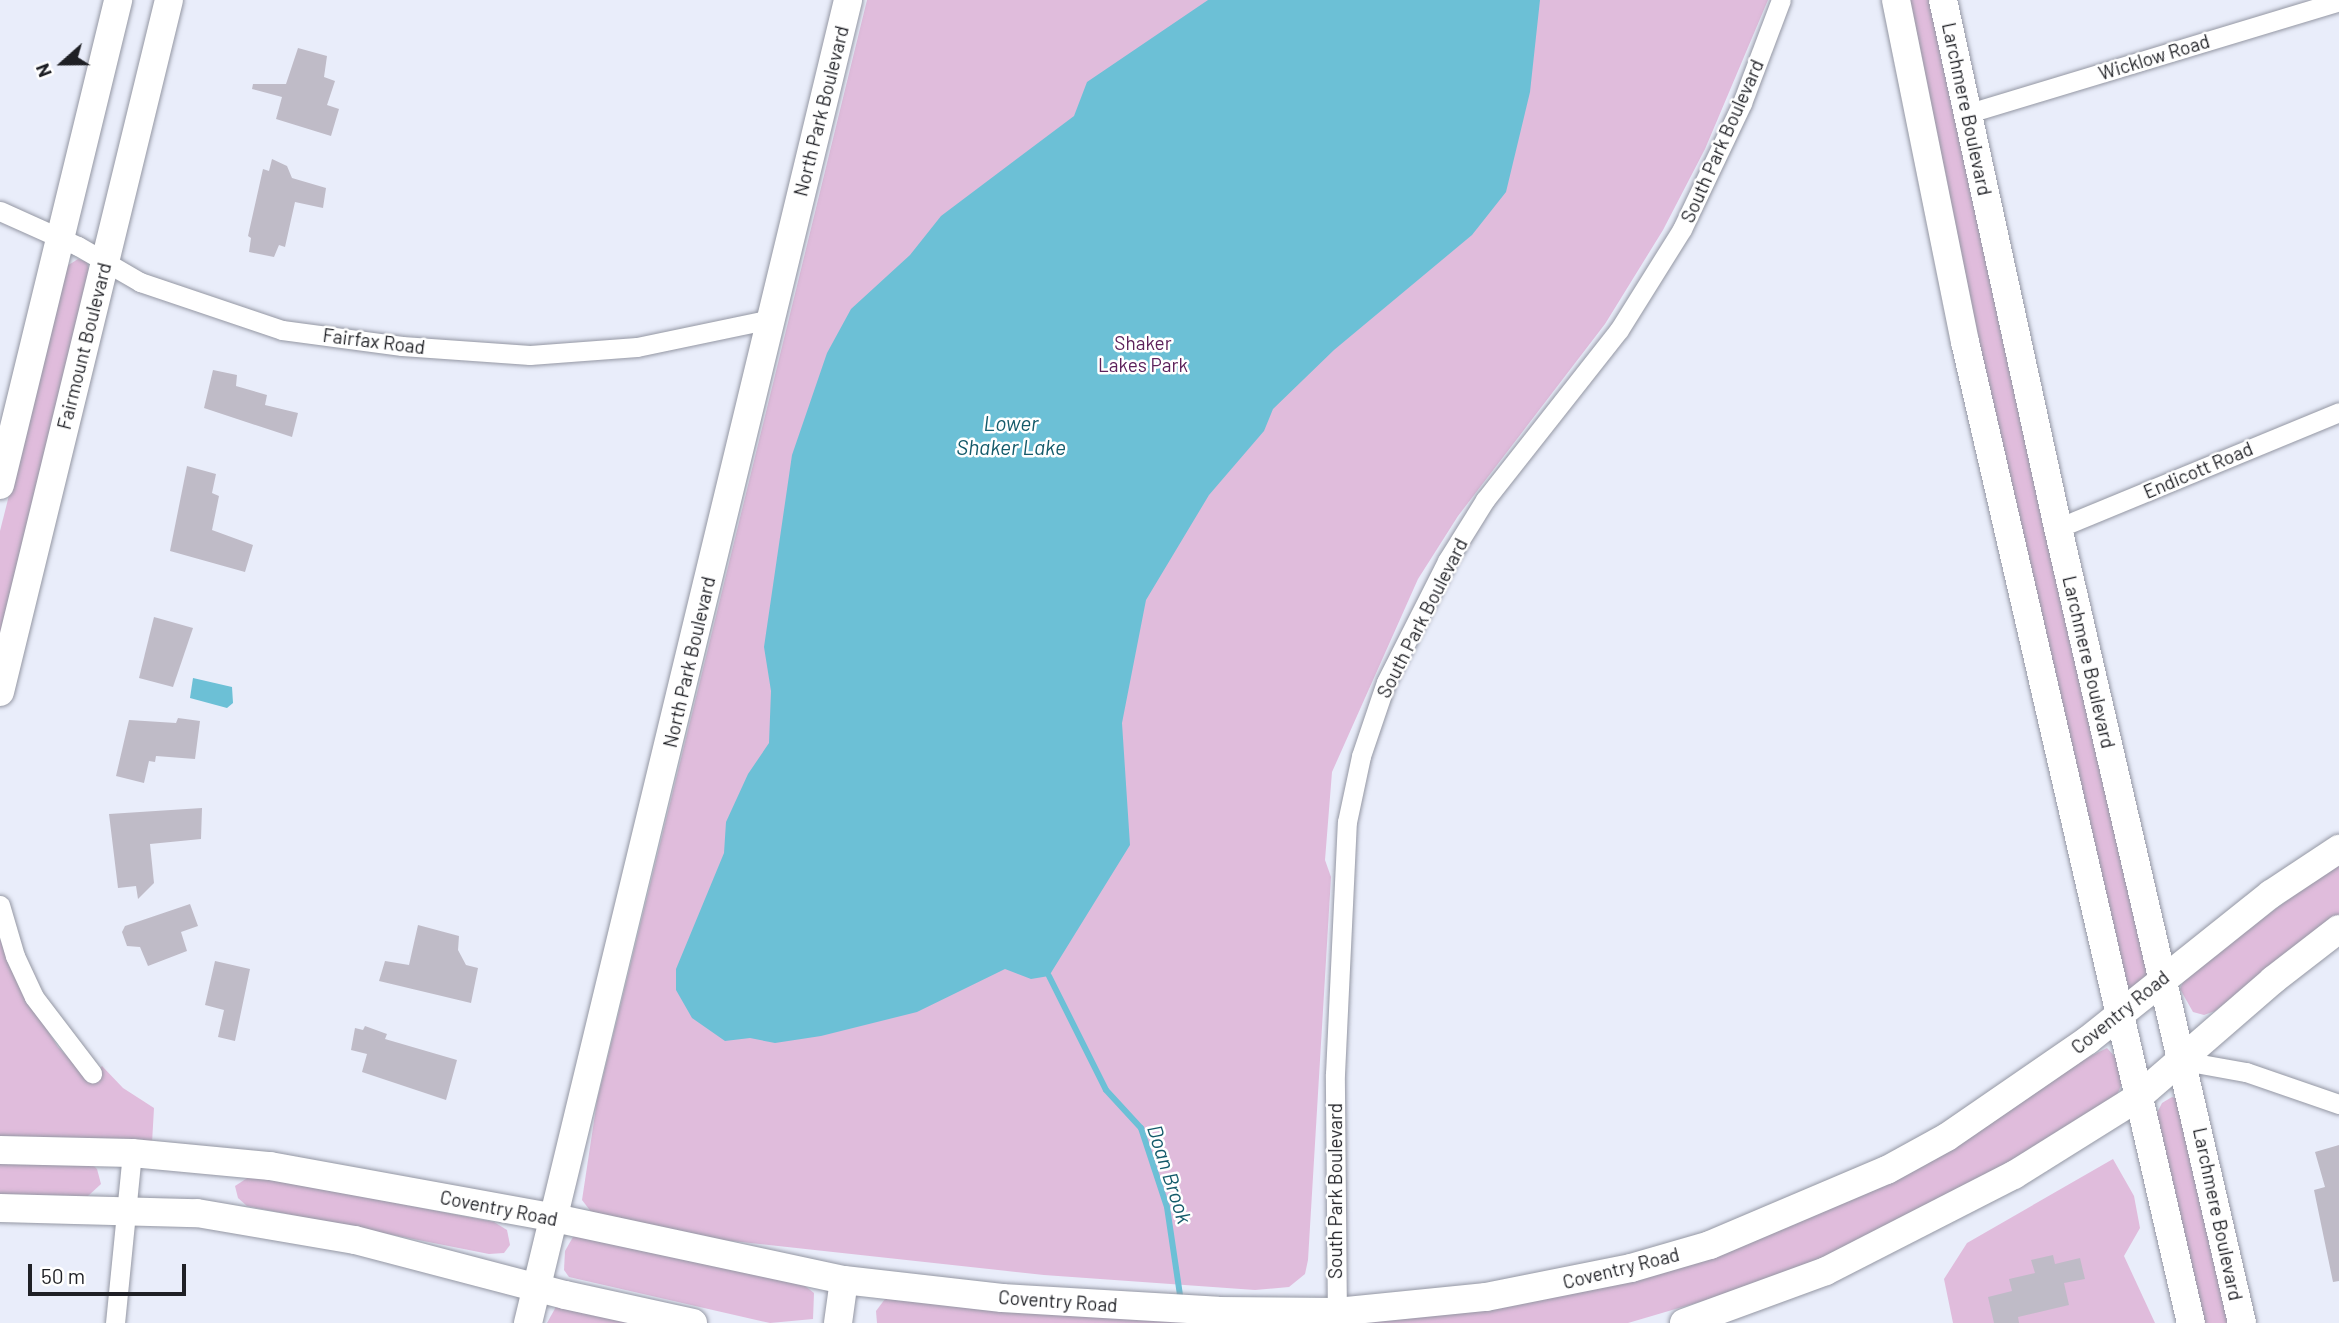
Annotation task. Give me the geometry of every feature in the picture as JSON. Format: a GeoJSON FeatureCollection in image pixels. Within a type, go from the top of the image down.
{"type":"FeatureCollection","features":[{"type":"Feature","properties":{"kind":"main road"},"geometry":{"type":"LineString","coordinates":[[0,485],[118,0]]}},
{"type":"Feature","properties":{"kind":"main road","name":"Fairmount Boulevard"},"geometry":{"type":"LineString","coordinates":[[0,692],[169,0]]}},
{"type":"Feature","properties":{"kind":"main road","name":"North Park Boulevard"},"geometry":{"type":"LineString","coordinates":[[528,1323],[550,1217],[598,1045],[848,0]]}},
{"type":"Feature","properties":{"kind":"main road"},"geometry":{"type":"LineString","coordinates":[[1896,0],[1965,342],[2137,1098],[2191,1323]]}},
{"type":"Feature","properties":{"kind":"main road","name":"Larchmere Boulevard"},"geometry":{"type":"LineString","coordinates":[[1943,0],[2058,528],[2184,1061],[2242,1323]]}},
{"type":"Feature","properties":{"kind":"main road","name":"Coventry Road"},"geometry":{"type":"LineString","coordinates":[[0,1150],[132,1153],[270,1166],[550,1217],[844,1280],[1002,1298],[1336,1318],[1486,1297],[1631,1268],[1755,1228],[1887,1170],[1947,1137],[2120,1016],[2164,977],[2271,894],[2339,849]]}},
{"type":"Feature","properties":{"kind":"main road"},"geometry":{"type":"LineString","coordinates":[[1684,1323],[1775,1292],[1913,1230],[2014,1175],[2137,1098],[2184,1061],[2273,980],[2339,929]]}},
{"type":"Feature","properties":{"kind":"main road"},"geometry":{"type":"LineString","coordinates":[[0,1208],[197,1213],[355,1240],[693,1323]]}},
{"type":"Feature","properties":{"kind":"main road"},"geometry":{"type":"LineString","coordinates":[[838,1323],[844,1280]]}},
{"type":"Feature","properties":{"kind":"street","name":"South Park Boulevard"},"geometry":{"type":"LineString","coordinates":[[1336,1318],[1333,1182],[1340,946],[1347,822],[1361,756],[1386,682],[1447,561],[1485,500],[1619,330],[1682,229],[1742,103],[1781,0]]}},
{"type":"Feature","properties":{"kind":"street","name":"Wicklow Road"},"geometry":{"type":"LineString","coordinates":[[1969,113],[2339,1]]}},
{"type":"Feature","properties":{"kind":"street","name":"Fairfax Road"},"geometry":{"type":"LineString","coordinates":[[0,211],[60,238],[140,282],[282,330],[402,346],[530,355],[637,347],[771,319]]}},
{"type":"Feature","properties":{"kind":"street","name":"Endicott Road"},"geometry":{"type":"LineString","coordinates":[[2058,528],[2339,412]]}},
{"type":"Feature","properties":{"kind":"street"},"geometry":{"type":"LineString","coordinates":[[0,905],[15,956],[34,997],[92,1073]]}},
{"type":"Feature","properties":{"kind":"street"},"geometry":{"type":"LineString","coordinates":[[2184,1061],[2246,1072],[2339,1104]]}},
{"type":"Feature","properties":{"kind":"street"},"geometry":{"type":"LineString","coordinates":[[114,1323],[132,1153]]}},
{"type":"Feature","properties":{"kind":"green space","name":"Shaker Lakes Park"},"geometry":{"type":"Polygon","coordinates":[[[867,0],[1768,0],[1705,149],[1663,230],[1605,324],[1458,516],[1418,579],[1332,772],[1325,860],[1331,877],[1308,1260],[1305,1274],[1289,1287],[1255,1290],[1044,1275],[695,1237],[592,1213],[582,1200],[597,1101],[867,0]]]}},
{"type":"Feature","properties":{"kind":"green space"},"geometry":{"type":"Polygon","coordinates":[[[1896,0],[1943,0],[2163,977],[2120,1016],[1896,0]]]}},
{"type":"Feature","properties":{"kind":"green space"},"geometry":{"type":"Polygon","coordinates":[[[78,259],[87,262],[90,275],[0,655],[0,531],[67,266],[78,259]]]}},
{"type":"Feature","properties":{"kind":"green space"},"geometry":{"type":"Polygon","coordinates":[[[2339,862],[2339,917],[2215,1011],[2204,1015],[2193,1012],[2180,989],[2186,975],[2339,862]]]}},
{"type":"Feature","properties":{"kind":"green space"},"geometry":{"type":"Polygon","coordinates":[[[0,939],[24,994],[58,1047],[89,1079],[102,1066],[123,1088],[154,1108],[152,1143],[0,1138],[0,939]]]}},
{"type":"Feature","properties":{"kind":"green space"},"geometry":{"type":"Polygon","coordinates":[[[2107,1048],[2117,1059],[2124,1079],[2116,1097],[2022,1158],[1832,1255],[1740,1290],[1628,1323],[1369,1323],[1663,1268],[2107,1048]]]}},
{"type":"Feature","properties":{"kind":"green space"},"geometry":{"type":"Polygon","coordinates":[[[2172,1097],[2181,1100],[2236,1323],[2204,1323],[2159,1132],[2157,1113],[2162,1103],[2172,1097]]]}},
{"type":"Feature","properties":{"kind":"green space"},"geometry":{"type":"Polygon","coordinates":[[[0,1158],[87,1160],[97,1169],[101,1184],[88,1196],[0,1195],[0,1158]]]}},
{"type":"Feature","properties":{"kind":"green space"},"geometry":{"type":"Polygon","coordinates":[[[2113,1159],[2134,1196],[2140,1228],[2124,1256],[2155,1323],[1953,1323],[1944,1279],[1967,1243],[2113,1159]]]}},
{"type":"Feature","properties":{"kind":"green space"},"geometry":{"type":"Polygon","coordinates":[[[252,1175],[494,1222],[507,1230],[510,1245],[504,1253],[489,1254],[247,1206],[238,1198],[235,1186],[252,1175]]]}},
{"type":"Feature","properties":{"kind":"green space"},"geometry":{"type":"Polygon","coordinates":[[[585,1236],[800,1282],[814,1293],[813,1319],[770,1323],[569,1277],[564,1270],[565,1251],[573,1237],[585,1236]]]}},
{"type":"Feature","properties":{"kind":"green space"},"geometry":{"type":"Polygon","coordinates":[[[904,1296],[1307,1323],[877,1323],[876,1311],[885,1299],[904,1296]]]}},
{"type":"Feature","properties":{"kind":"green space"},"geometry":{"type":"Polygon","coordinates":[[[557,1305],[648,1323],[547,1323],[557,1305]]]}},
{"type":"Feature","properties":{"kind":"water","name":"Lower Shaker Lake"},"geometry":{"type":"Polygon","coordinates":[[[1208,0],[1540,0],[1530,92],[1506,192],[1472,235],[1334,350],[1273,409],[1264,431],[1209,495],[1146,600],[1122,723],[1130,845],[1049,976],[1031,979],[1005,969],[917,1012],[821,1036],[775,1043],[750,1038],[725,1041],[692,1018],[676,990],[676,969],[724,853],[726,822],[748,774],[769,743],[771,691],[764,647],[792,455],[827,353],[851,309],[910,255],[941,216],[1074,116],[1087,82],[1208,0]]]}},
{"type":"Feature","properties":{"kind":"water"},"geometry":{"type":"Polygon","coordinates":[[[193,678],[232,687],[233,703],[227,708],[190,698],[193,678]]]}},
{"type":"Feature","properties":{"kind":"building"},"geometry":{"type":"Polygon","coordinates":[[[298,48],[327,56],[324,77],[335,81],[327,105],[339,109],[331,136],[276,119],[282,97],[252,89],[253,84],[286,84],[298,48]]]}},
{"type":"Feature","properties":{"kind":"building"},"geometry":{"type":"Polygon","coordinates":[[[272,159],[287,166],[292,178],[326,188],[323,208],[295,202],[285,247],[279,245],[274,257],[249,252],[251,238],[248,236],[263,169],[269,171],[272,159]]]}},
{"type":"Feature","properties":{"kind":"building"},"geometry":{"type":"Polygon","coordinates":[[[213,370],[237,375],[236,386],[267,395],[265,405],[298,413],[292,437],[204,408],[213,370]]]}},
{"type":"Feature","properties":{"kind":"building"},"geometry":{"type":"Polygon","coordinates":[[[187,466],[216,474],[212,493],[219,496],[212,530],[253,545],[245,572],[170,551],[187,466]]]}},
{"type":"Feature","properties":{"kind":"building"},"geometry":{"type":"Polygon","coordinates":[[[154,617],[193,628],[173,687],[139,678],[154,617]]]}},
{"type":"Feature","properties":{"kind":"building"},"geometry":{"type":"Polygon","coordinates":[[[178,718],[200,721],[195,759],[156,756],[155,762],[149,761],[144,783],[116,776],[129,720],[176,723],[178,718]]]}},
{"type":"Feature","properties":{"kind":"building"},"geometry":{"type":"Polygon","coordinates":[[[202,808],[201,839],[150,844],[154,883],[138,899],[136,886],[118,888],[109,814],[202,808]]]}},
{"type":"Feature","properties":{"kind":"building"},"geometry":{"type":"Polygon","coordinates":[[[190,904],[198,926],[181,932],[187,951],[148,966],[140,947],[127,946],[122,932],[125,926],[190,904]]]}},
{"type":"Feature","properties":{"kind":"building"},"geometry":{"type":"Polygon","coordinates":[[[418,925],[459,936],[458,950],[466,965],[478,968],[471,1003],[379,981],[385,961],[409,965],[418,925]]]}},
{"type":"Feature","properties":{"kind":"building"},"geometry":{"type":"Polygon","coordinates":[[[215,961],[250,969],[235,1041],[218,1037],[224,1010],[205,1005],[215,961]]]}},
{"type":"Feature","properties":{"kind":"building"},"geometry":{"type":"Polygon","coordinates":[[[365,1026],[387,1034],[385,1039],[457,1060],[446,1100],[362,1072],[367,1054],[351,1050],[355,1028],[363,1030],[365,1026]]]}},
{"type":"Feature","properties":{"kind":"building"},"geometry":{"type":"Polygon","coordinates":[[[2339,1145],[2339,1281],[2333,1282],[2314,1190],[2325,1187],[2315,1152],[2339,1145]]]}},
{"type":"Feature","properties":{"kind":"building"},"geometry":{"type":"Polygon","coordinates":[[[2053,1255],[2055,1264],[2080,1258],[2085,1279],[2064,1283],[2069,1305],[2018,1317],[2019,1323],[1994,1323],[1988,1297],[2012,1291],[2009,1279],[2035,1273],[2031,1260],[2053,1255]]]}},
{"type":"Feature","properties":{"kind":"waterway","name":"Doan Brook"},"geometry":{"type":"LineString","coordinates":[[1049,976],[1106,1090],[1141,1128],[1167,1207],[1181,1302]]}}]}
